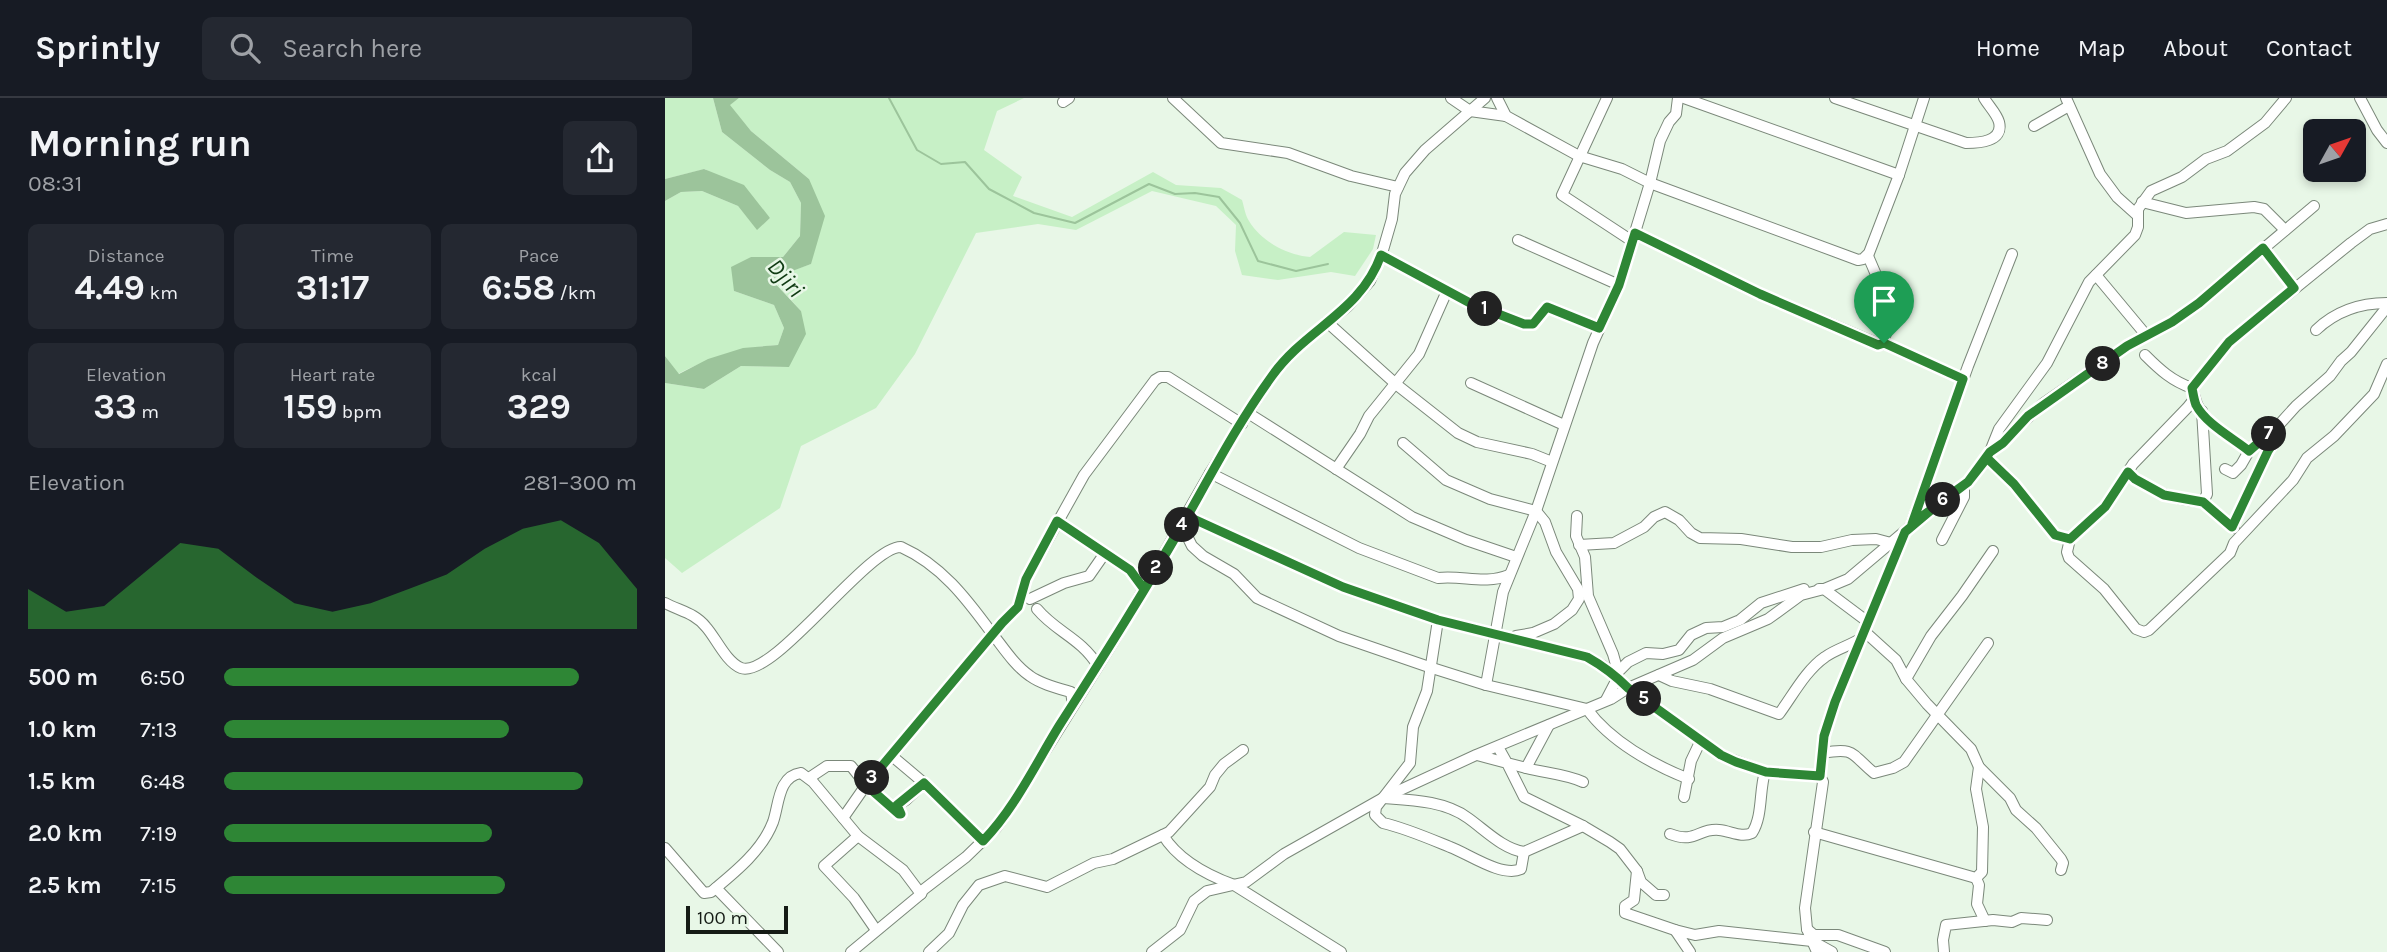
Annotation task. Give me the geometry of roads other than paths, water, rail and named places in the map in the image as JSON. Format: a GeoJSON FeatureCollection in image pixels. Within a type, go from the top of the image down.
{"type":"FeatureCollection","features":[{"type":"Feature","properties":{"kind":"street"},"geometry":{"type":"LineString","coordinates":[[1173,98],[1220,143],[1288,153],[1351,176],[1398,187]]}},
{"type":"Feature","properties":{"kind":"street"},"geometry":{"type":"LineString","coordinates":[[1451,98],[1470,111],[1506,116],[1579,156],[1622,170],[1650,183],[1858,260],[1868,256]]}},
{"type":"Feature","properties":{"kind":"street"},"geometry":{"type":"LineString","coordinates":[[851,952],[983,841],[1006,814],[1144,589],[1210,472],[1272,375],[1286,359],[1360,294],[1376,271],[1389,232],[1398,187],[1405,173],[1419,156],[1485,98]]}},
{"type":"Feature","properties":{"kind":"street"},"geometry":{"type":"LineString","coordinates":[[1497,98],[1506,116]]}},
{"type":"Feature","properties":{"kind":"street"},"geometry":{"type":"LineString","coordinates":[[1607,98],[1562,195],[1633,237],[1878,345],[1884,343],[1963,379]]}},
{"type":"Feature","properties":{"kind":"street"},"geometry":{"type":"LineString","coordinates":[[1486,685],[1509,576],[1536,511],[1599,328],[1619,285],[1660,141],[1676,114],[1681,98],[1899,175]]}},
{"type":"Feature","properties":{"kind":"street"},"geometry":{"type":"LineString","coordinates":[[1835,98],[1966,143],[1983,143],[1995,137],[1999,122],[1984,98]]}},
{"type":"Feature","properties":{"kind":"street"},"geometry":{"type":"LineString","coordinates":[[1884,343],[1901,300],[1897,294],[1880,284],[1868,256],[1899,175],[1924,98]]}},
{"type":"Feature","properties":{"kind":"street"},"geometry":{"type":"LineString","coordinates":[[1989,455],[1999,429],[2047,363],[2083,292],[2135,235],[2139,227],[2137,215],[2142,202],[2151,191],[2182,177],[2206,159],[2227,151],[2265,123],[2286,98]]}},
{"type":"Feature","properties":{"kind":"street"},"geometry":{"type":"LineString","coordinates":[[2360,98],[2382,137]]}},
{"type":"Feature","properties":{"kind":"street"},"geometry":{"type":"LineString","coordinates":[[2034,126],[2067,102],[2108,186],[2137,215]]}},
{"type":"Feature","properties":{"kind":"street"},"geometry":{"type":"LineString","coordinates":[[2142,202],[2186,213],[2254,207],[2264,209],[2285,230]]}},
{"type":"Feature","properties":{"kind":"street"},"geometry":{"type":"LineString","coordinates":[[1151,952],[1183,927],[1189,909],[1199,895],[1219,887],[1245,882],[1284,854],[1383,798],[1693,660],[1723,638],[1768,619],[1801,595],[1848,579],[1963,486],[1989,455],[2045,403],[2145,335],[2172,322],[2199,303],[2314,206]]}},
{"type":"Feature","properties":{"kind":"street"},"geometry":{"type":"LineString","coordinates":[[2387,224],[2370,229],[2229,342],[2193,393],[2128,472],[2105,507],[2070,539],[2067,552],[2069,558],[2104,589],[2136,629],[2144,632],[2149,630],[2229,553],[2234,543],[2293,480],[2307,458],[2334,436],[2374,394],[2387,363]]}},
{"type":"Feature","properties":{"kind":"street"},"geometry":{"type":"LineString","coordinates":[[1518,240],[1619,285]]}},
{"type":"Feature","properties":{"kind":"street"},"geometry":{"type":"LineString","coordinates":[[2263,248],[2294,288]]}},
{"type":"Feature","properties":{"kind":"street"},"geometry":{"type":"LineString","coordinates":[[1815,775],[1822,757],[1825,732],[1864,630],[1908,528],[2012,254]]}},
{"type":"Feature","properties":{"kind":"street"},"geometry":{"type":"LineString","coordinates":[[1381,255],[1447,291],[1524,324],[1533,324],[1547,307],[1599,328]]}},
{"type":"Feature","properties":{"kind":"street"},"geometry":{"type":"LineString","coordinates":[[2096,275],[2145,335]]}},
{"type":"Feature","properties":{"kind":"street"},"geometry":{"type":"LineString","coordinates":[[1336,469],[1360,434],[1369,415],[1419,354],[1447,291]]}},
{"type":"Feature","properties":{"kind":"street"},"geometry":{"type":"LineString","coordinates":[[2316,330],[2333,316],[2346,310],[2370,303],[2387,305]]}},
{"type":"Feature","properties":{"kind":"street"},"geometry":{"type":"LineString","coordinates":[[2225,469],[2233,473],[2237,471],[2249,451],[2273,430],[2295,405],[2330,376],[2387,305]]}},
{"type":"Feature","properties":{"kind":"street"},"geometry":{"type":"LineString","coordinates":[[1327,322],[1445,424],[1467,438],[1532,454],[1552,462]]}},
{"type":"Feature","properties":{"kind":"street"},"geometry":{"type":"LineString","coordinates":[[2145,355],[2161,372],[2193,393],[2201,411],[2207,494],[2203,502]]}},
{"type":"Feature","properties":{"kind":"street"},"geometry":{"type":"LineString","coordinates":[[843,818],[866,785],[1018,607],[1026,579],[1084,475],[1160,377],[1167,377],[1242,424]]}},
{"type":"Feature","properties":{"kind":"street"},"geometry":{"type":"LineString","coordinates":[[1471,383],[1564,425]]}},
{"type":"Feature","properties":{"kind":"street"},"geometry":{"type":"LineString","coordinates":[[2201,411],[2249,451]]}},
{"type":"Feature","properties":{"kind":"street"},"geometry":{"type":"LineString","coordinates":[[1248,413],[1423,522],[1516,557]]}},
{"type":"Feature","properties":{"kind":"street"},"geometry":{"type":"LineString","coordinates":[[2232,527],[2277,437],[2273,430]]}},
{"type":"Feature","properties":{"kind":"street"},"geometry":{"type":"LineString","coordinates":[[1403,443],[1456,485],[1490,499],[1536,511],[1545,522],[1556,552],[1575,581],[1580,593],[1579,599],[1572,610],[1554,624],[1533,633],[1508,637]]}},
{"type":"Feature","properties":{"kind":"street"},"geometry":{"type":"LineString","coordinates":[[1989,455],[2055,535],[2070,539]]}},
{"type":"Feature","properties":{"kind":"street"},"geometry":{"type":"LineString","coordinates":[[1210,472],[1359,548],[1438,578],[1458,577],[1488,581],[1509,576]]}},
{"type":"Feature","properties":{"kind":"street"},"geometry":{"type":"LineString","coordinates":[[2128,472],[2135,479],[2164,495],[2203,502],[2243,533]]}},
{"type":"Feature","properties":{"kind":"street"},"geometry":{"type":"LineString","coordinates":[[1942,540],[1964,498],[1963,486]]}},
{"type":"Feature","properties":{"kind":"street"},"geometry":{"type":"LineString","coordinates":[[1579,545],[1614,543],[1665,512],[1679,520],[1691,533],[1710,540],[1741,539],[1791,547],[1821,547],[1852,540],[1876,539],[1891,542]]}},
{"type":"Feature","properties":{"kind":"street"},"geometry":{"type":"LineString","coordinates":[[1187,516],[1327,580],[1438,620],[1587,657],[1618,675],[1628,688],[1723,756],[1765,772],[1815,775],[1823,782],[1805,908],[1807,929],[1817,952]]}},
{"type":"Feature","properties":{"kind":"street"},"geometry":{"type":"LineString","coordinates":[[1187,516],[1186,534],[1192,546],[1234,575],[1257,598],[1339,636],[1429,667],[1486,685],[1587,709],[1595,720],[1624,743],[1659,765],[1689,779]]}},
{"type":"Feature","properties":{"kind":"street"},"geometry":{"type":"LineString","coordinates":[[1577,516],[1576,536],[1585,557],[1588,596],[1613,654],[1618,675]]}},
{"type":"Feature","properties":{"kind":"street"},"geometry":{"type":"LineString","coordinates":[[1057,521],[1132,572],[1144,589]]}},
{"type":"Feature","properties":{"kind":"street"},"geometry":{"type":"LineString","coordinates":[[665,603],[692,614],[707,628],[733,663],[742,669],[750,668],[780,649],[873,563],[894,547],[901,547],[949,579],[1007,654],[1028,675],[1070,692],[1073,705]]}},
{"type":"Feature","properties":{"kind":"street"},"geometry":{"type":"LineString","coordinates":[[1906,679],[1931,636],[1993,551]]}},
{"type":"Feature","properties":{"kind":"street"},"geometry":{"type":"LineString","coordinates":[[1030,599],[1064,583],[1089,576],[1105,553]]}},
{"type":"Feature","properties":{"kind":"street"},"geometry":{"type":"LineString","coordinates":[[1606,700],[1618,675],[1628,662],[1646,653],[1663,654],[1679,650],[1691,635],[1706,628],[1723,627],[1740,620],[1761,603],[1802,589],[1823,589],[1891,655],[1906,679],[1971,749],[1979,767],[2010,797],[2020,815],[2036,828],[2061,859],[2061,870]]}},
{"type":"Feature","properties":{"kind":"street"},"geometry":{"type":"LineString","coordinates":[[1037,609],[1043,617],[1082,644],[1098,666]]}},
{"type":"Feature","properties":{"kind":"street"},"geometry":{"type":"LineString","coordinates":[[1438,620],[1426,696],[1413,727],[1410,763],[1376,807],[1375,815],[1383,822],[1452,847],[1500,870],[1515,872],[1521,869],[1524,852]]}},
{"type":"Feature","properties":{"kind":"street"},"geometry":{"type":"LineString","coordinates":[[1659,675],[1672,681],[1710,689],[1779,714],[1811,668],[1828,654],[1851,645],[1864,630]]}},
{"type":"Feature","properties":{"kind":"street"},"geometry":{"type":"LineString","coordinates":[[1822,757],[1844,749],[1857,756],[1874,773],[1904,762],[1989,643]]}},
{"type":"Feature","properties":{"kind":"street"},"geometry":{"type":"LineString","coordinates":[[1587,657],[1613,654]]}},
{"type":"Feature","properties":{"kind":"street"},"geometry":{"type":"LineString","coordinates":[[1526,768],[1549,725]]}},
{"type":"Feature","properties":{"kind":"street"},"geometry":{"type":"LineString","coordinates":[[1684,797],[1691,761],[1701,740]]}},
{"type":"Feature","properties":{"kind":"street"},"geometry":{"type":"LineString","coordinates":[[1498,747],[1524,797],[1583,826],[1620,849],[1637,871],[1641,882],[1655,895],[1664,895]]}},
{"type":"Feature","properties":{"kind":"street"},"geometry":{"type":"LineString","coordinates":[[929,952],[949,933],[964,905],[979,885],[1005,876],[1047,887],[1094,863],[1113,859],[1163,835],[1210,787],[1224,764],[1243,750]]}},
{"type":"Feature","properties":{"kind":"street"},"geometry":{"type":"LineString","coordinates":[[1476,755],[1551,775],[1573,777],[1583,782]]}},
{"type":"Feature","properties":{"kind":"street"},"geometry":{"type":"LineString","coordinates":[[892,756],[924,783],[983,841]]}},
{"type":"Feature","properties":{"kind":"street"},"geometry":{"type":"LineString","coordinates":[[809,778],[827,766],[852,766],[866,785],[899,814],[897,805],[924,783]]}},
{"type":"Feature","properties":{"kind":"street"},"geometry":{"type":"LineString","coordinates":[[1976,878],[1982,872],[1983,827],[1976,789],[1979,767]]}},
{"type":"Feature","properties":{"kind":"street"},"geometry":{"type":"LineString","coordinates":[[1670,834],[1687,839],[1715,830],[1744,835],[1752,832],[1756,825],[1765,772]]}},
{"type":"Feature","properties":{"kind":"street"},"geometry":{"type":"LineString","coordinates":[[665,848],[704,893],[711,892],[754,853],[761,843],[773,823],[785,783],[798,773],[805,774],[858,836],[902,870],[921,894]]}},
{"type":"Feature","properties":{"kind":"street"},"geometry":{"type":"LineString","coordinates":[[1383,798],[1425,801],[1458,812],[1505,844],[1524,852],[1583,826]]}},
{"type":"Feature","properties":{"kind":"street"},"geometry":{"type":"LineString","coordinates":[[1814,832],[1976,878]]}},
{"type":"Feature","properties":{"kind":"street"},"geometry":{"type":"LineString","coordinates":[[1163,835],[1170,847],[1185,859],[1216,878],[1234,885],[1341,952]]}},
{"type":"Feature","properties":{"kind":"street"},"geometry":{"type":"LineString","coordinates":[[858,836],[824,866],[854,898],[876,930]]}},
{"type":"Feature","properties":{"kind":"street"},"geometry":{"type":"LineString","coordinates":[[1637,871],[1635,900],[1625,906],[1625,913],[1695,935],[1729,932],[1812,941],[1832,952]]}},
{"type":"Feature","properties":{"kind":"street"},"geometry":{"type":"LineString","coordinates":[[1976,878],[1979,886],[1977,904],[1985,921]]}},
{"type":"Feature","properties":{"kind":"street"},"geometry":{"type":"LineString","coordinates":[[716,888],[778,952]]}},
{"type":"Feature","properties":{"kind":"street"},"geometry":{"type":"LineString","coordinates":[[1944,952],[1946,925],[1985,921],[2012,922],[2021,918],[2047,920]]}},
{"type":"Feature","properties":{"kind":"street"},"geometry":{"type":"LineString","coordinates":[[1807,929],[1814,935],[1838,935],[1885,952]]}},
{"type":"Feature","properties":{"kind":"street"},"geometry":{"type":"LineString","coordinates":[[1675,930],[1690,952]]}},
{"type":"Feature","properties":{"kind":"street"},"geometry":{"type":"LineString","coordinates":[[1808,952],[1812,941]]}},
{"type":"Feature","properties":{"kind":"waterway"},"geometry":{"type":"LineString","coordinates":[[889,98],[917,150],[941,164],[965,162],[989,189],[1034,213],[1075,223],[1149,184],[1175,194],[1195,193],[1219,197],[1240,223],[1258,261],[1296,271],[1328,264]]}},
{"type":"Feature","properties":{"kind":"water label","name":"Djiri"},"geometry":{"type":"Point","coordinates":[786,278]}}]}
